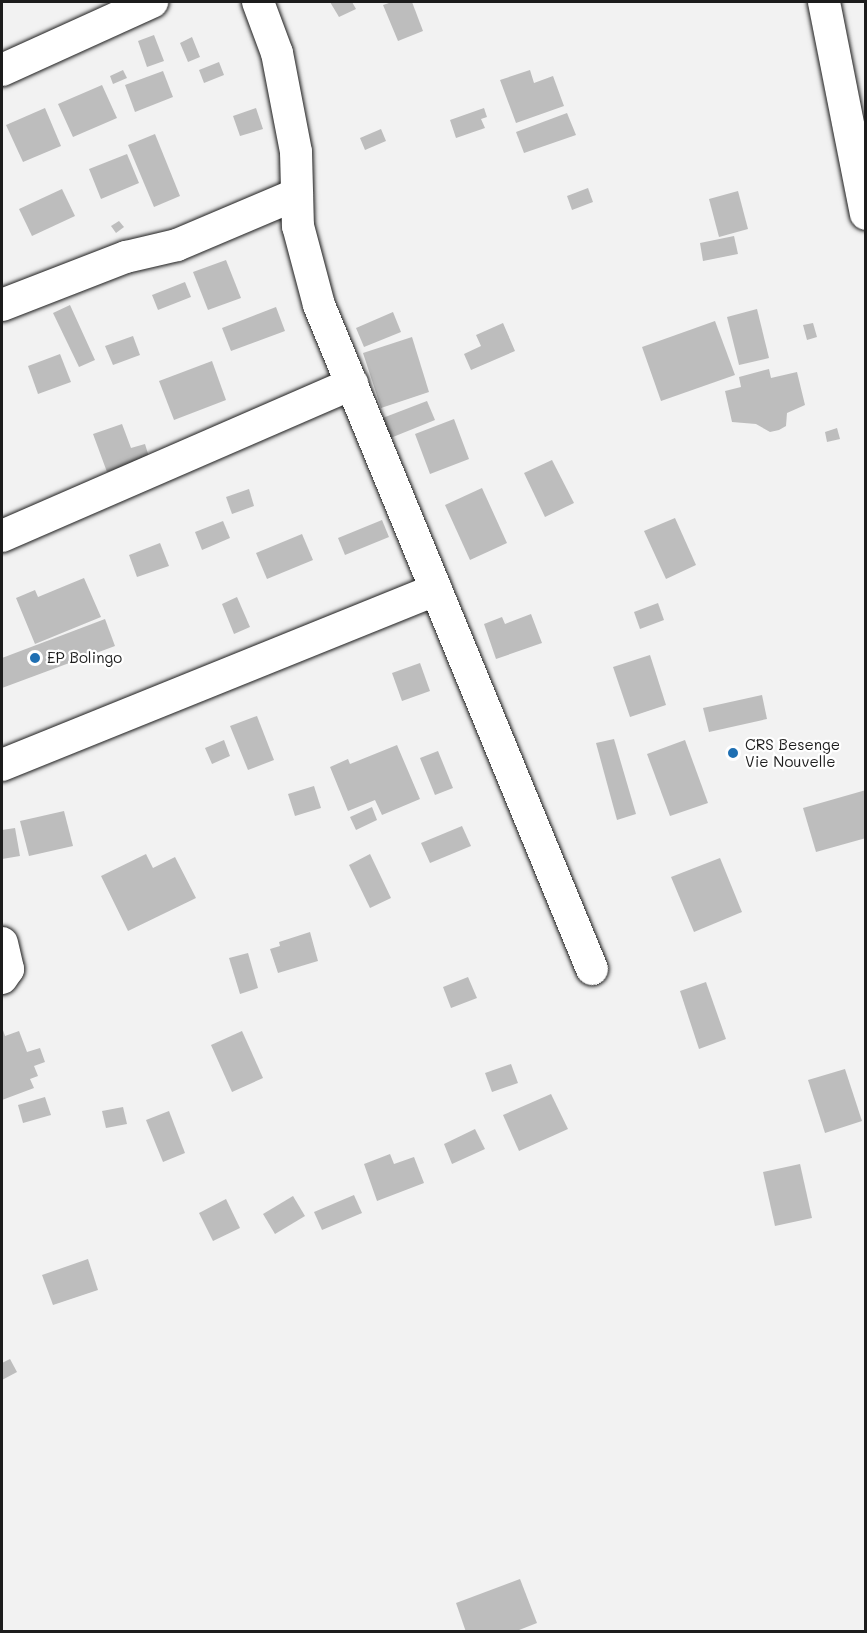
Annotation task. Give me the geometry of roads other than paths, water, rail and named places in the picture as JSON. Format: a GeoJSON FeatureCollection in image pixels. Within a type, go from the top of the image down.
{"type":"FeatureCollection","features":[{"type":"Feature","properties":{"kind":"street"},"geometry":{"type":"LineString","coordinates":[[2,70],[152,2]]}},
{"type":"Feature","properties":{"kind":"street"},"geometry":{"type":"LineString","coordinates":[[258,2],[277,53],[296,152],[298,226],[319,305],[592,969]]}},
{"type":"Feature","properties":{"kind":"street"},"geometry":{"type":"LineString","coordinates":[[824,2],[866,214]]}},
{"type":"Feature","properties":{"kind":"street"},"geometry":{"type":"LineString","coordinates":[[2,305],[126,257],[177,245],[297,194]]}},
{"type":"Feature","properties":{"kind":"street"},"geometry":{"type":"LineString","coordinates":[[2,536],[352,384]]}},
{"type":"Feature","properties":{"kind":"street"},"geometry":{"type":"LineString","coordinates":[[2,765],[436,590]]}},
{"type":"Feature","properties":{"kind":"street"},"geometry":{"type":"LineString","coordinates":[[2,943],[8,969],[2,978]]}},
{"type":"Feature","properties":{"kind":"place","name":"EP Bolingo"},"geometry":{"type":"Point","coordinates":[35,658]}},
{"type":"Feature","properties":{"kind":"place","name":"CRS Besenge Vie Nouvelle"},"geometry":{"type":"Point","coordinates":[733,753]}}]}
